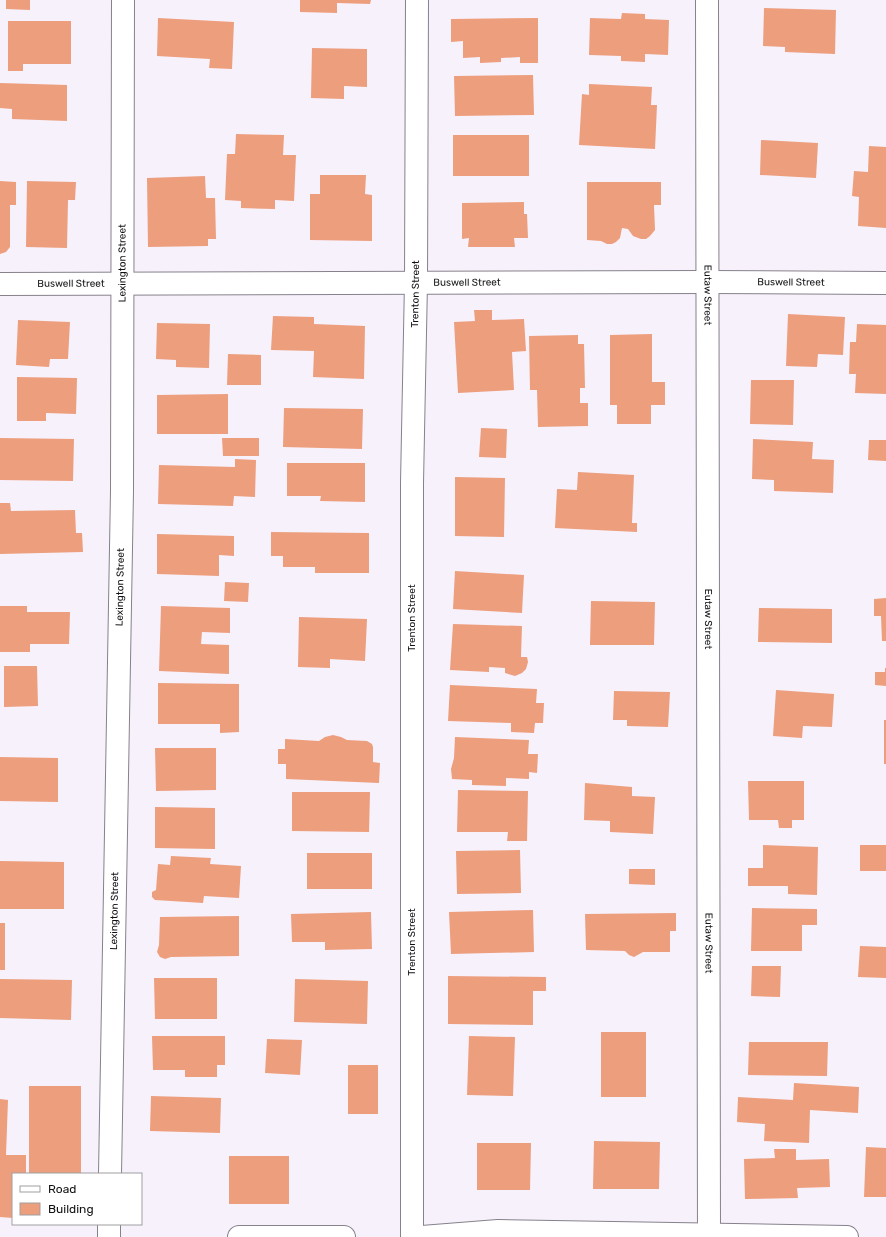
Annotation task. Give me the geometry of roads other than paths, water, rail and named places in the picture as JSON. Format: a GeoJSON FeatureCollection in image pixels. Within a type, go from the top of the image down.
{"type":"FeatureCollection","features":[{"type":"Feature","properties":{"kind":"street","name":"Lexington Street"},"geometry":{"type":"LineString","coordinates":[[110,1173],[122,499],[123,0]]}},
{"type":"Feature","properties":{"kind":"street","name":"Trenton Street"},"geometry":{"type":"LineString","coordinates":[[412,1237],[412,483],[416,282],[417,0]]}},
{"type":"Feature","properties":{"kind":"street","name":"Eutaw Street"},"geometry":{"type":"LineString","coordinates":[[706,0],[709,1236]]}},
{"type":"Feature","properties":{"kind":"street","name":"Buswell Street"},"geometry":{"type":"LineString","coordinates":[[0,284],[416,282],[886,283]]}},
{"type":"Feature","properties":{"kind":"street"},"geometry":{"type":"LineString","coordinates":[[109,1225],[109,1237]]}},
{"type":"Feature","properties":{"kind":"street"},"geometry":{"type":"LineString","coordinates":[[422,1237],[498,1231],[709,1236],[847,1237]]}},
{"type":"Feature","properties":{"kind":"street"},"geometry":{"type":"LineString","coordinates":[[239,1237],[344,1237]]}}]}
